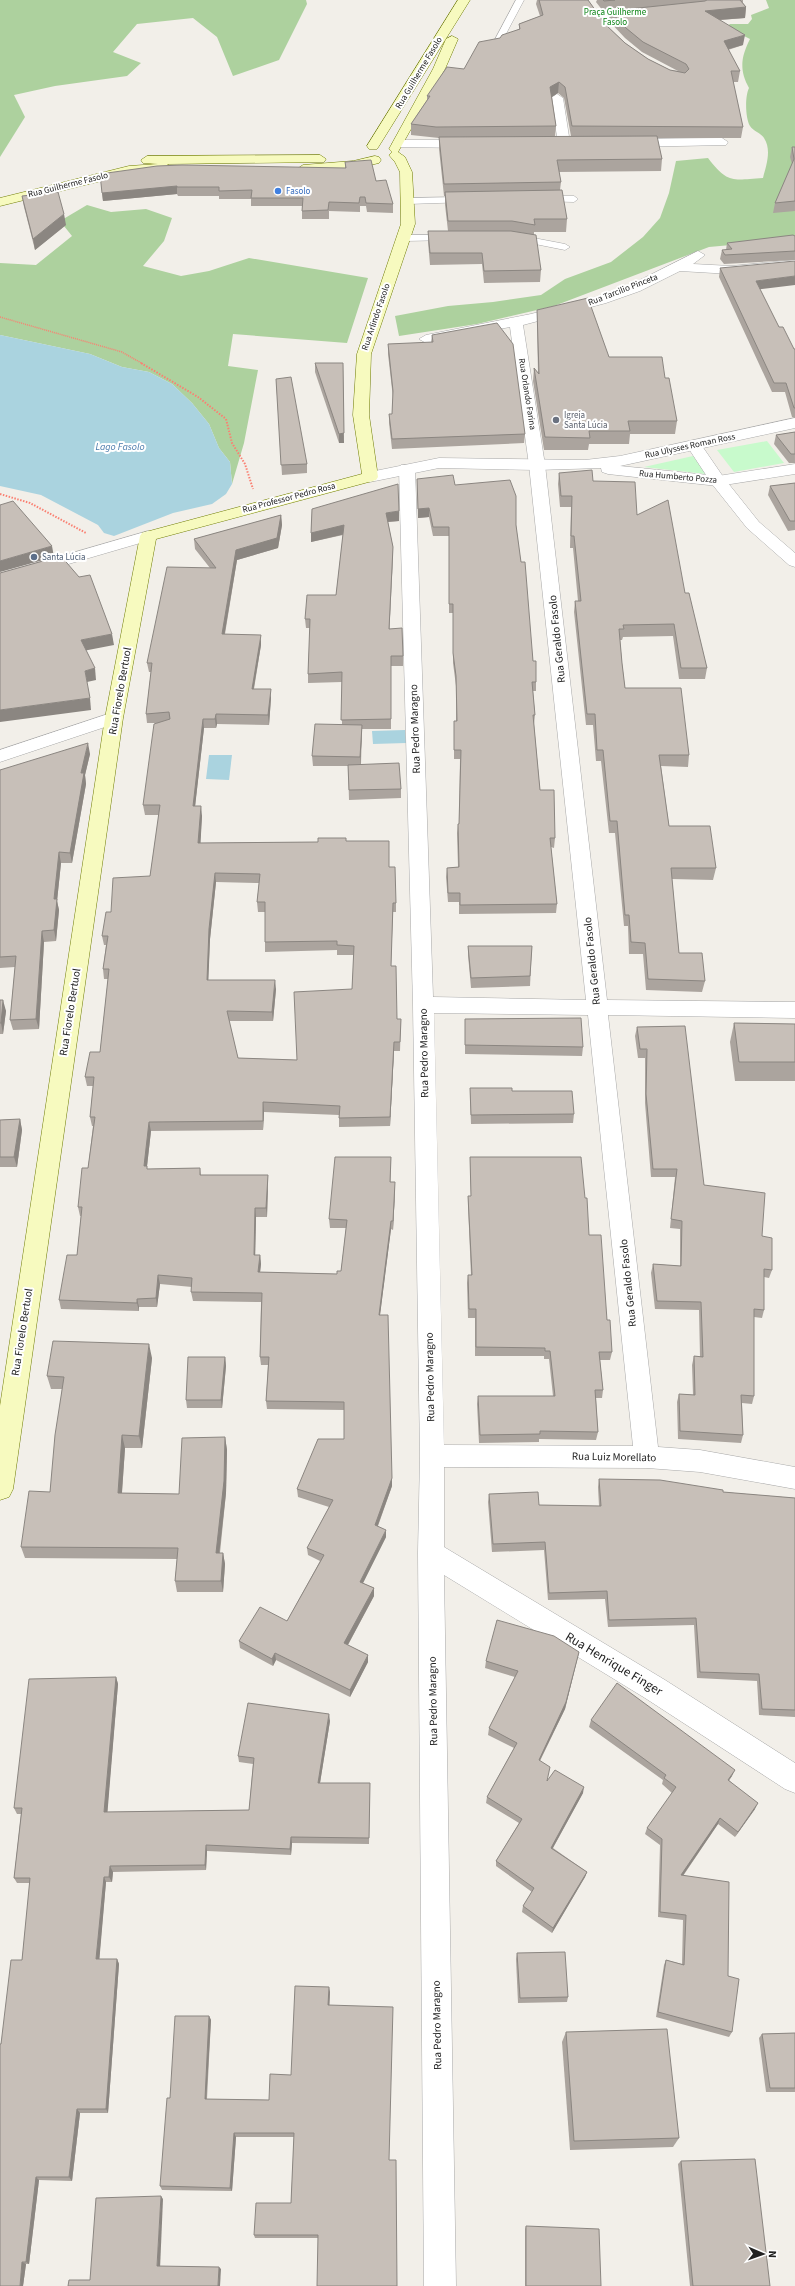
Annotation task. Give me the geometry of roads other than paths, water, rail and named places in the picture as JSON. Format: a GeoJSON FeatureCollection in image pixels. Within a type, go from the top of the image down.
{"type":"FeatureCollection","features":[{"type":"Feature","properties":{"kind":"main road","name":"Rua Guilherme Fasolo"},"geometry":{"type":"LineString","coordinates":[[0,191],[94,168],[142,160],[176,158],[315,160],[368,149],[464,0]]}},
{"type":"Feature","properties":{"kind":"main road","name":"Rua Guilherme Fasolo"},"geometry":{"type":"LineString","coordinates":[[0,202],[129,170],[150,167],[322,169],[354,165],[383,164],[390,158],[396,149],[439,69],[447,47],[478,0]]}},
{"type":"Feature","properties":{"kind":"main road"},"geometry":{"type":"LineString","coordinates":[[434,46],[447,47]]}},
{"type":"Feature","properties":{"kind":"main road"},"geometry":{"type":"LineString","coordinates":[[396,149],[386,146],[368,149],[365,156],[383,164],[405,184]]}},
{"type":"Feature","properties":{"kind":"main road","name":"Rua Arlindo Fasolo"},"geometry":{"type":"LineString","coordinates":[[370,477],[361,415],[364,354],[405,238],[408,224],[408,201],[404,166],[396,149]]}},
{"type":"Feature","properties":{"kind":"main road","name":"Rua Professor Pedro Rosa"},"geometry":{"type":"LineString","coordinates":[[148,536],[370,477]]}},
{"type":"Feature","properties":{"kind":"main road","name":"Rua Fiorelo Bertuol"},"geometry":{"type":"LineString","coordinates":[[0,1489],[114,718],[148,536]]}},
{"type":"Feature","properties":{"kind":"street"},"geometry":{"type":"LineString","coordinates":[[591,6],[607,27]]}},
{"type":"Feature","properties":{"kind":"street"},"geometry":{"type":"LineString","coordinates":[[599,17],[651,12]]}},
{"type":"Feature","properties":{"kind":"street"},"geometry":{"type":"LineString","coordinates":[[557,98],[564,144]]}},
{"type":"Feature","properties":{"kind":"street"},"geometry":{"type":"LineString","coordinates":[[620,143],[722,142]]}},
{"type":"Feature","properties":{"kind":"street"},"geometry":{"type":"LineString","coordinates":[[549,144],[580,143]]}},
{"type":"Feature","properties":{"kind":"street"},"geometry":{"type":"LineString","coordinates":[[396,149],[485,144]]}},
{"type":"Feature","properties":{"kind":"street","name":"Rua Tarcilio Pinceta"},"geometry":{"type":"LineString","coordinates":[[426,339],[516,323],[587,304],[641,285],[679,267],[698,255]]}},
{"type":"Feature","properties":{"kind":"street"},"geometry":{"type":"LineString","coordinates":[[679,267],[731,270],[795,264]]}},
{"type":"Feature","properties":{"kind":"street","name":"Rua Orlando Farina"},"geometry":{"type":"LineString","coordinates":[[516,323],[537,466]]}},
{"type":"Feature","properties":{"kind":"street","name":"Rua Ulysses Roman Ross"},"geometry":{"type":"LineString","coordinates":[[585,465],[620,461],[795,423]]}},
{"type":"Feature","properties":{"kind":"street"},"geometry":{"type":"LineString","coordinates":[[694,446],[718,481],[753,525],[795,562]]}},
{"type":"Feature","properties":{"kind":"street","name":"Rua Professor Pedro Rosa"},"geometry":{"type":"LineString","coordinates":[[370,477],[407,468],[468,462],[537,466],[585,465]]}},
{"type":"Feature","properties":{"kind":"street","name":"Rua Humberto Pozza"},"geometry":{"type":"LineString","coordinates":[[585,465],[654,475],[718,481],[795,469]]}},
{"type":"Feature","properties":{"kind":"street","name":"Rua Geraldo Fasolo"},"geometry":{"type":"LineString","coordinates":[[537,466],[647,1457]]}},
{"type":"Feature","properties":{"kind":"street","name":"Rua Pedro Maragno"},"geometry":{"type":"LineString","coordinates":[[407,468],[423,1005],[432,1456],[431,1553],[440,2286]]}},
{"type":"Feature","properties":{"kind":"street","name":"Rua Professor Pedro Rosa"},"geometry":{"type":"LineString","coordinates":[[0,579],[148,536]]}},
{"type":"Feature","properties":{"kind":"street"},"geometry":{"type":"LineString","coordinates":[[0,756],[114,718]]}},
{"type":"Feature","properties":{"kind":"street"},"geometry":{"type":"LineString","coordinates":[[423,1005],[597,1006],[795,1010]]}},
{"type":"Feature","properties":{"kind":"street","name":"Rua Luiz Morellato"},"geometry":{"type":"LineString","coordinates":[[432,1456],[647,1457],[700,1461],[795,1478]]}},
{"type":"Feature","properties":{"kind":"street","name":"Rua Henrique Finger"},"geometry":{"type":"LineString","coordinates":[[431,1553],[655,1689],[795,1779]]}},
{"type":"Feature","properties":{"kind":"lane"},"geometry":{"type":"LineString","coordinates":[[494,47],[520,0]]}},
{"type":"Feature","properties":{"kind":"lane"},"geometry":{"type":"LineString","coordinates":[[535,199],[574,199]]}},
{"type":"Feature","properties":{"kind":"lane"},"geometry":{"type":"LineString","coordinates":[[408,201],[472,200]]}},
{"type":"Feature","properties":{"kind":"lane"},"geometry":{"type":"LineString","coordinates":[[405,238],[458,238]]}},
{"type":"Feature","properties":{"kind":"lane"},"geometry":{"type":"LineString","coordinates":[[511,238],[565,247]]}},
{"type":"Feature","properties":{"kind":"water","name":"Lago Fasolo"},"geometry":{"type":"Polygon","coordinates":[[[0,335],[90,354],[122,367],[149,372],[172,384],[192,403],[209,424],[219,448],[230,462],[232,484],[226,494],[212,504],[173,513],[114,536],[104,533],[98,525],[41,495],[0,486],[0,335]]]}},
{"type":"Feature","properties":{"kind":"water"},"geometry":{"type":"Polygon","coordinates":[[[405,730],[406,743],[373,744],[372,731],[405,730]]]}},
{"type":"Feature","properties":{"kind":"water"},"geometry":{"type":"Polygon","coordinates":[[[209,755],[232,755],[229,780],[206,779],[209,755]]]}},
{"type":"Feature","properties":{"kind":"place","name":"Fasolo"},"geometry":{"type":"Point","coordinates":[278,191]}},
{"type":"Feature","properties":{"kind":"place","name":"Igreja Santa Lúcia"},"geometry":{"type":"Point","coordinates":[556,420]}},
{"type":"Feature","properties":{"kind":"place","name":"Santa Lúcia"},"geometry":{"type":"Point","coordinates":[34,557]}},
{"type":"Feature","properties":{"kind":"park label","name":"Praça Guilherme Fasolo"},"geometry":{"type":"Point","coordinates":[615,18]}}]}
